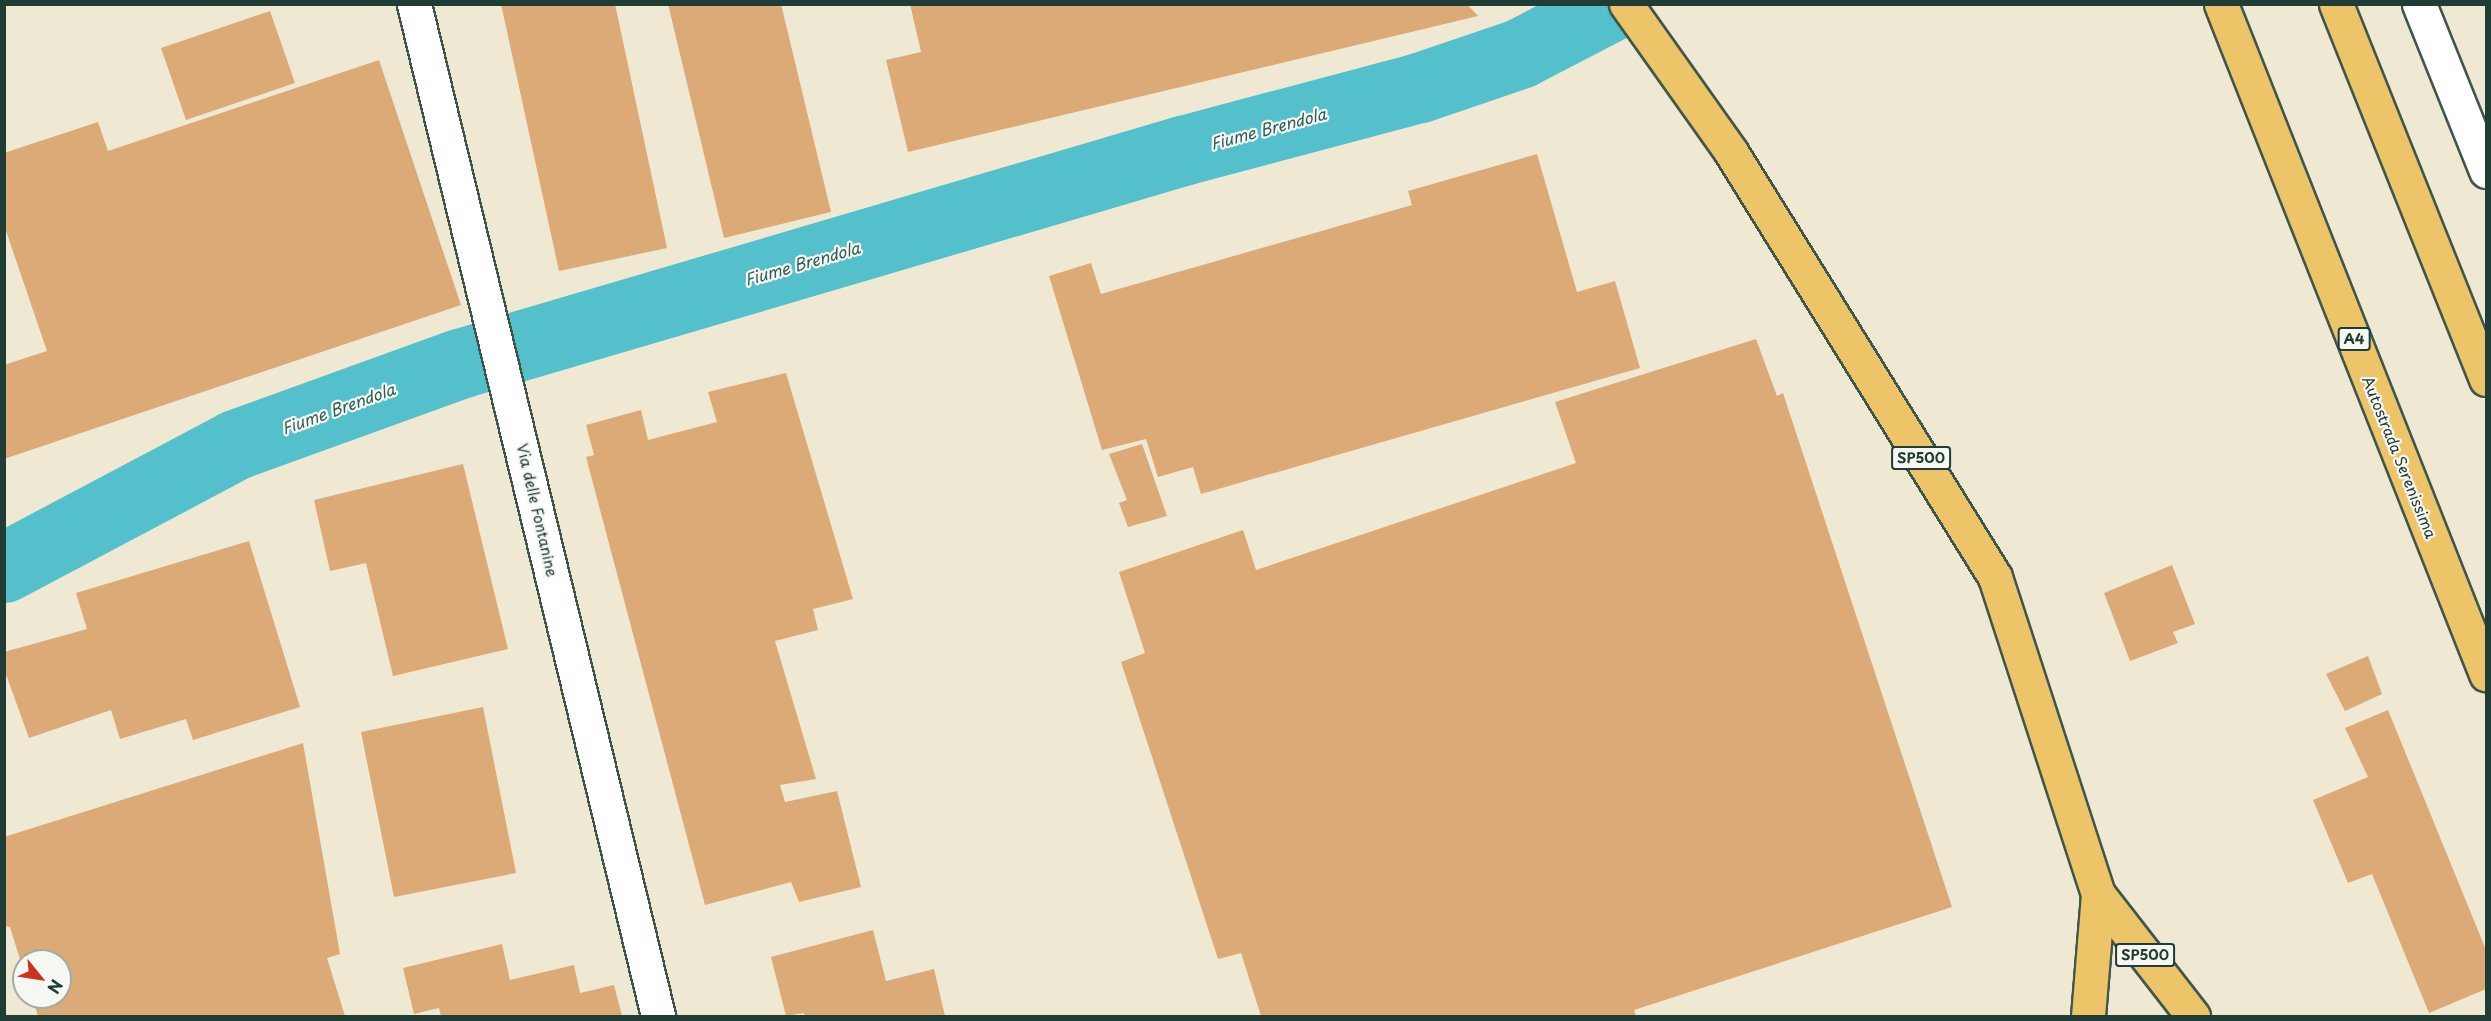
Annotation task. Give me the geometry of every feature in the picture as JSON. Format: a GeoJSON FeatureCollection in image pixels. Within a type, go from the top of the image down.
{"type":"FeatureCollection","features":[{"type":"Feature","properties":{"kind":"main road","name":"SP500"},"geometry":{"type":"LineString","coordinates":[[1626,4],[1731,152],[1995,578],[2098,894],[2193,1017]]}},
{"type":"Feature","properties":{"kind":"main road","name":"Autostrada Serenissima"},"geometry":{"type":"LineString","coordinates":[[2221,4],[2487,674]]}},
{"type":"Feature","properties":{"kind":"main road"},"geometry":{"type":"LineString","coordinates":[[2336,4],[2487,380]]}},
{"type":"Feature","properties":{"kind":"main road","name":"SP500"},"geometry":{"type":"LineString","coordinates":[[2088,1017],[2098,894]]}},
{"type":"Feature","properties":{"kind":"street","name":"Via delle Fontanine"},"geometry":{"type":"LineString","coordinates":[[414,4],[487,294],[658,1017]]}},
{"type":"Feature","properties":{"kind":"street"},"geometry":{"type":"LineString","coordinates":[[2419,4],[2487,171]]}},
{"type":"Feature","properties":{"kind":"building"},"geometry":{"type":"Polygon","coordinates":[[[501,4],[615,4],[667,248],[559,271],[501,4]]]}},
{"type":"Feature","properties":{"kind":"building"},"geometry":{"type":"Polygon","coordinates":[[[668,4],[781,4],[831,212],[724,238],[668,4]]]}},
{"type":"Feature","properties":{"kind":"building"},"geometry":{"type":"Polygon","coordinates":[[[910,4],[1467,4],[1478,16],[908,152],[886,60],[921,52],[910,4]]]}},
{"type":"Feature","properties":{"kind":"building"},"geometry":{"type":"Polygon","coordinates":[[[270,11],[295,83],[186,120],[161,48],[270,11]]]}},
{"type":"Feature","properties":{"kind":"building"},"geometry":{"type":"Polygon","coordinates":[[[379,60],[461,305],[4,459],[4,365],[47,351],[4,225],[4,153],[98,122],[108,151],[379,60]]]}},
{"type":"Feature","properties":{"kind":"building"},"geometry":{"type":"Polygon","coordinates":[[[1537,154],[1577,292],[1615,281],[1640,368],[1201,494],[1193,467],[1158,477],[1146,439],[1102,450],[1049,276],[1091,263],[1101,294],[1412,205],[1408,191],[1537,154]]]}},
{"type":"Feature","properties":{"kind":"building"},"geometry":{"type":"Polygon","coordinates":[[[1756,339],[1777,396],[1783,393],[1952,907],[1634,1010],[1636,1016],[1261,1016],[1241,953],[1218,959],[1121,662],[1145,653],[1119,572],[1243,530],[1256,570],[1576,463],[1555,402],[1756,339]]]}},
{"type":"Feature","properties":{"kind":"building"},"geometry":{"type":"Polygon","coordinates":[[[786,373],[853,599],[813,609],[818,630],[775,641],[816,779],[780,785],[785,802],[837,791],[861,887],[799,902],[791,882],[705,905],[586,457],[594,455],[586,425],[641,410],[648,440],[717,422],[708,392],[786,373]]]}},
{"type":"Feature","properties":{"kind":"building"},"geometry":{"type":"Polygon","coordinates":[[[1142,444],[1167,516],[1128,527],[1119,503],[1127,500],[1109,454],[1142,444]]]}},
{"type":"Feature","properties":{"kind":"building"},"geometry":{"type":"Polygon","coordinates":[[[463,464],[508,649],[393,676],[366,563],[330,571],[314,500],[463,464]]]}},
{"type":"Feature","properties":{"kind":"building"},"geometry":{"type":"Polygon","coordinates":[[[249,541],[300,707],[193,740],[186,719],[120,739],[111,710],[29,738],[4,669],[4,652],[87,629],[76,593],[249,541]]]}},
{"type":"Feature","properties":{"kind":"building"},"geometry":{"type":"Polygon","coordinates":[[[2172,565],[2195,624],[2173,632],[2178,643],[2130,661],[2104,593],[2172,565]]]}},
{"type":"Feature","properties":{"kind":"building"},"geometry":{"type":"Polygon","coordinates":[[[2368,656],[2382,694],[2345,711],[2326,674],[2368,656]]]}},
{"type":"Feature","properties":{"kind":"building"},"geometry":{"type":"Polygon","coordinates":[[[483,707],[516,873],[394,897],[361,732],[483,707]]]}},
{"type":"Feature","properties":{"kind":"building"},"geometry":{"type":"Polygon","coordinates":[[[2388,710],[2486,950],[2486,989],[2429,1013],[2372,874],[2348,883],[2313,800],[2368,777],[2345,728],[2388,710]]]}},
{"type":"Feature","properties":{"kind":"building"},"geometry":{"type":"Polygon","coordinates":[[[303,743],[340,954],[327,958],[345,1016],[38,1016],[36,1009],[72,1009],[72,949],[17,949],[10,927],[4,926],[4,837],[303,743]]]}},
{"type":"Feature","properties":{"kind":"building"},"geometry":{"type":"Polygon","coordinates":[[[873,930],[886,981],[934,969],[945,1016],[805,1016],[804,1013],[786,1016],[771,957],[873,930]]]}},
{"type":"Feature","properties":{"kind":"building"},"geometry":{"type":"Polygon","coordinates":[[[502,944],[510,980],[574,965],[580,993],[614,985],[622,1016],[441,1016],[439,1008],[414,1014],[403,968],[502,944]]]}},
{"type":"Feature","properties":{"kind":"waterway","name":"Fiume Brendola"},"geometry":{"type":"LineString","coordinates":[[4,568],[236,445],[460,364],[1183,151],[1420,88],[1520,54],[1616,4]]}}]}
